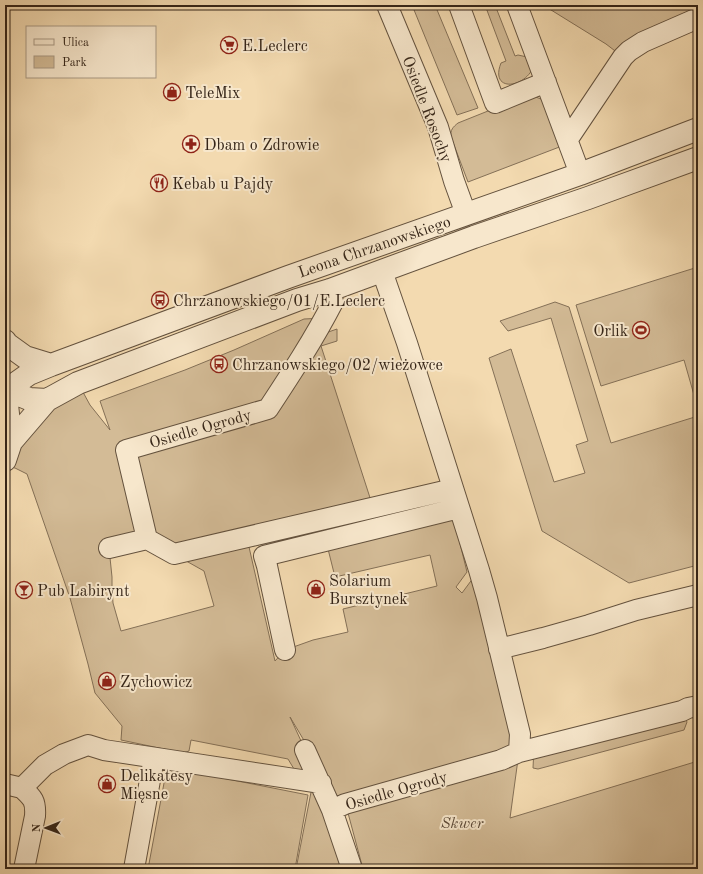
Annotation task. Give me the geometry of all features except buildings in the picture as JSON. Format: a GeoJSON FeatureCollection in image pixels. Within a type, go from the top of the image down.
{"type":"FeatureCollection","features":[{"type":"Feature","properties":{"kind":"street","name":"Osiedle Rosochy"},"geometry":{"type":"LineString","coordinates":[[387,5],[438,127],[454,181],[466,214]]}},
{"type":"Feature","properties":{"kind":"street"},"geometry":{"type":"LineString","coordinates":[[459,5],[495,103],[546,82]]}},
{"type":"Feature","properties":{"kind":"street"},"geometry":{"type":"LineString","coordinates":[[517,5],[568,139],[588,198]]}},
{"type":"Feature","properties":{"kind":"street"},"geometry":{"type":"LineString","coordinates":[[568,139],[623,57],[629,51],[642,42],[698,18]]}},
{"type":"Feature","properties":{"kind":"street","name":"Leona Chrzanowskiego"},"geometry":{"type":"LineString","coordinates":[[5,389],[29,374],[51,365],[288,277],[580,174],[698,129]]}},
{"type":"Feature","properties":{"kind":"street","name":"Leona Chrzanowskiego"},"geometry":{"type":"LineString","coordinates":[[47,400],[78,383],[297,300],[330,290],[474,237],[698,158]]}},
{"type":"Feature","properties":{"kind":"street"},"geometry":{"type":"LineString","coordinates":[[466,214],[474,237]]}},
{"type":"Feature","properties":{"kind":"street"},"geometry":{"type":"LineString","coordinates":[[382,271],[407,343],[487,598],[520,734],[519,752]]}},
{"type":"Feature","properties":{"kind":"street","name":"Osiedle Ogrody"},"geometry":{"type":"LineString","coordinates":[[147,539],[126,450],[268,409],[325,318],[333,302],[330,290]]}},
{"type":"Feature","properties":{"kind":"street"},"geometry":{"type":"LineString","coordinates":[[5,341],[25,357],[51,365]]}},
{"type":"Feature","properties":{"kind":"street"},"geometry":{"type":"LineString","coordinates":[[8,451],[5,389],[29,399],[47,400]]}},
{"type":"Feature","properties":{"kind":"street"},"geometry":{"type":"LineString","coordinates":[[8,451],[47,400]]}},
{"type":"Feature","properties":{"kind":"street"},"geometry":{"type":"LineString","coordinates":[[109,548],[147,539],[174,554],[453,488]]}},
{"type":"Feature","properties":{"kind":"street"},"geometry":{"type":"LineString","coordinates":[[284,650],[264,556],[459,508]]}},
{"type":"Feature","properties":{"kind":"street"},"geometry":{"type":"LineString","coordinates":[[499,649],[698,594]]}},
{"type":"Feature","properties":{"kind":"street","name":"Osiedle Ogrody"},"geometry":{"type":"LineString","coordinates":[[352,869],[332,810],[345,804],[501,760],[519,752],[698,706]]}},
{"type":"Feature","properties":{"kind":"street"},"geometry":{"type":"LineString","coordinates":[[24,869],[36,809],[32,798],[14,786],[64,754],[88,745],[104,750],[321,784]]}},
{"type":"Feature","properties":{"kind":"street"},"geometry":{"type":"LineString","coordinates":[[305,750],[332,810]]}},
{"type":"Feature","properties":{"kind":"street"},"geometry":{"type":"LineString","coordinates":[[134,869],[154,758]]}},
{"type":"Feature","properties":{"kind":"green space"},"geometry":{"type":"Polygon","coordinates":[[[412,5],[435,5],[478,108],[457,115],[412,5]]]}},
{"type":"Feature","properties":{"kind":"green space"},"geometry":{"type":"Polygon","coordinates":[[[485,5],[495,5],[515,56],[518,55],[527,57],[532,70],[521,81],[514,84],[503,83],[500,79],[499,72],[501,63],[506,61],[485,5]]]}},
{"type":"Feature","properties":{"kind":"green space"},"geometry":{"type":"Polygon","coordinates":[[[543,5],[698,5],[698,18],[623,57],[606,44],[543,5]]]}},
{"type":"Feature","properties":{"kind":"green space"},"geometry":{"type":"Polygon","coordinates":[[[533,96],[541,99],[545,103],[562,146],[468,182],[451,137],[453,127],[458,123],[523,97],[533,96]]]}},
{"type":"Feature","properties":{"kind":"green space","name":"Orlik"},"geometry":{"type":"Polygon","coordinates":[[[698,267],[698,409],[684,360],[601,386],[576,305],[698,267]]]}},
{"type":"Feature","properties":{"kind":"green space"},"geometry":{"type":"Polygon","coordinates":[[[555,302],[569,307],[611,443],[698,416],[698,565],[629,583],[542,531],[489,358],[511,349],[554,482],[585,473],[576,445],[588,441],[551,318],[508,331],[500,321],[555,302]]]}},
{"type":"Feature","properties":{"kind":"green space","name":"Skwer"},"geometry":{"type":"Polygon","coordinates":[[[325,318],[314,337],[337,329],[337,341],[321,346],[373,507],[277,530],[279,540],[249,547],[275,661],[285,650],[313,640],[348,632],[343,609],[437,586],[430,555],[335,577],[326,541],[454,519],[467,572],[456,587],[462,593],[479,570],[519,752],[510,818],[698,761],[698,869],[363,869],[348,813],[290,717],[308,756],[305,775],[294,769],[288,759],[191,740],[189,751],[183,753],[121,740],[122,726],[95,693],[70,598],[27,474],[15,468],[5,466],[11,442],[78,383],[90,405],[110,430],[100,401],[185,370],[304,319],[325,318]],[[147,539],[109,548],[113,603],[121,631],[214,606],[204,571],[147,539]]]}},
{"type":"Feature","properties":{"kind":"green space"},"geometry":{"type":"Polygon","coordinates":[[[682,711],[687,722],[684,730],[538,769],[533,768],[534,748],[682,711]]]}},
{"type":"Feature","properties":{"kind":"green space"},"geometry":{"type":"Polygon","coordinates":[[[167,767],[308,795],[295,869],[148,869],[167,767]]]}},
{"type":"Feature","properties":{"kind":"green space"},"geometry":{"type":"Polygon","coordinates":[[[313,782],[352,869],[296,869],[313,782]]]}},
{"type":"Feature","properties":{"kind":"place","name":"E.Leclerc"},"geometry":{"type":"Point","coordinates":[229,45]}},
{"type":"Feature","properties":{"kind":"place","name":"TeleMix"},"geometry":{"type":"Point","coordinates":[172,92]}},
{"type":"Feature","properties":{"kind":"place","name":"Dbam o Zdrowie"},"geometry":{"type":"Point","coordinates":[191,144]}},
{"type":"Feature","properties":{"kind":"place","name":"Kebab u Pajdy"},"geometry":{"type":"Point","coordinates":[159,183]}},
{"type":"Feature","properties":{"kind":"place","name":"Chrzanowskiego/01/E.Leclerc"},"geometry":{"type":"Point","coordinates":[160,300]}},
{"type":"Feature","properties":{"kind":"place","name":"Orlik"},"geometry":{"type":"Point","coordinates":[641,330]}},
{"type":"Feature","properties":{"kind":"place","name":"Chrzanowskiego/02/wieżowce"},"geometry":{"type":"Point","coordinates":[219,364]}},
{"type":"Feature","properties":{"kind":"place","name":"Solarium Bursztynek"},"geometry":{"type":"Point","coordinates":[316,589]}},
{"type":"Feature","properties":{"kind":"place","name":"Pub Labirynt"},"geometry":{"type":"Point","coordinates":[24,590]}},
{"type":"Feature","properties":{"kind":"place","name":"Zychowicz"},"geometry":{"type":"Point","coordinates":[107,681]}},
{"type":"Feature","properties":{"kind":"place","name":"Delikatesy Mięsne"},"geometry":{"type":"Point","coordinates":[107,784]}}]}
